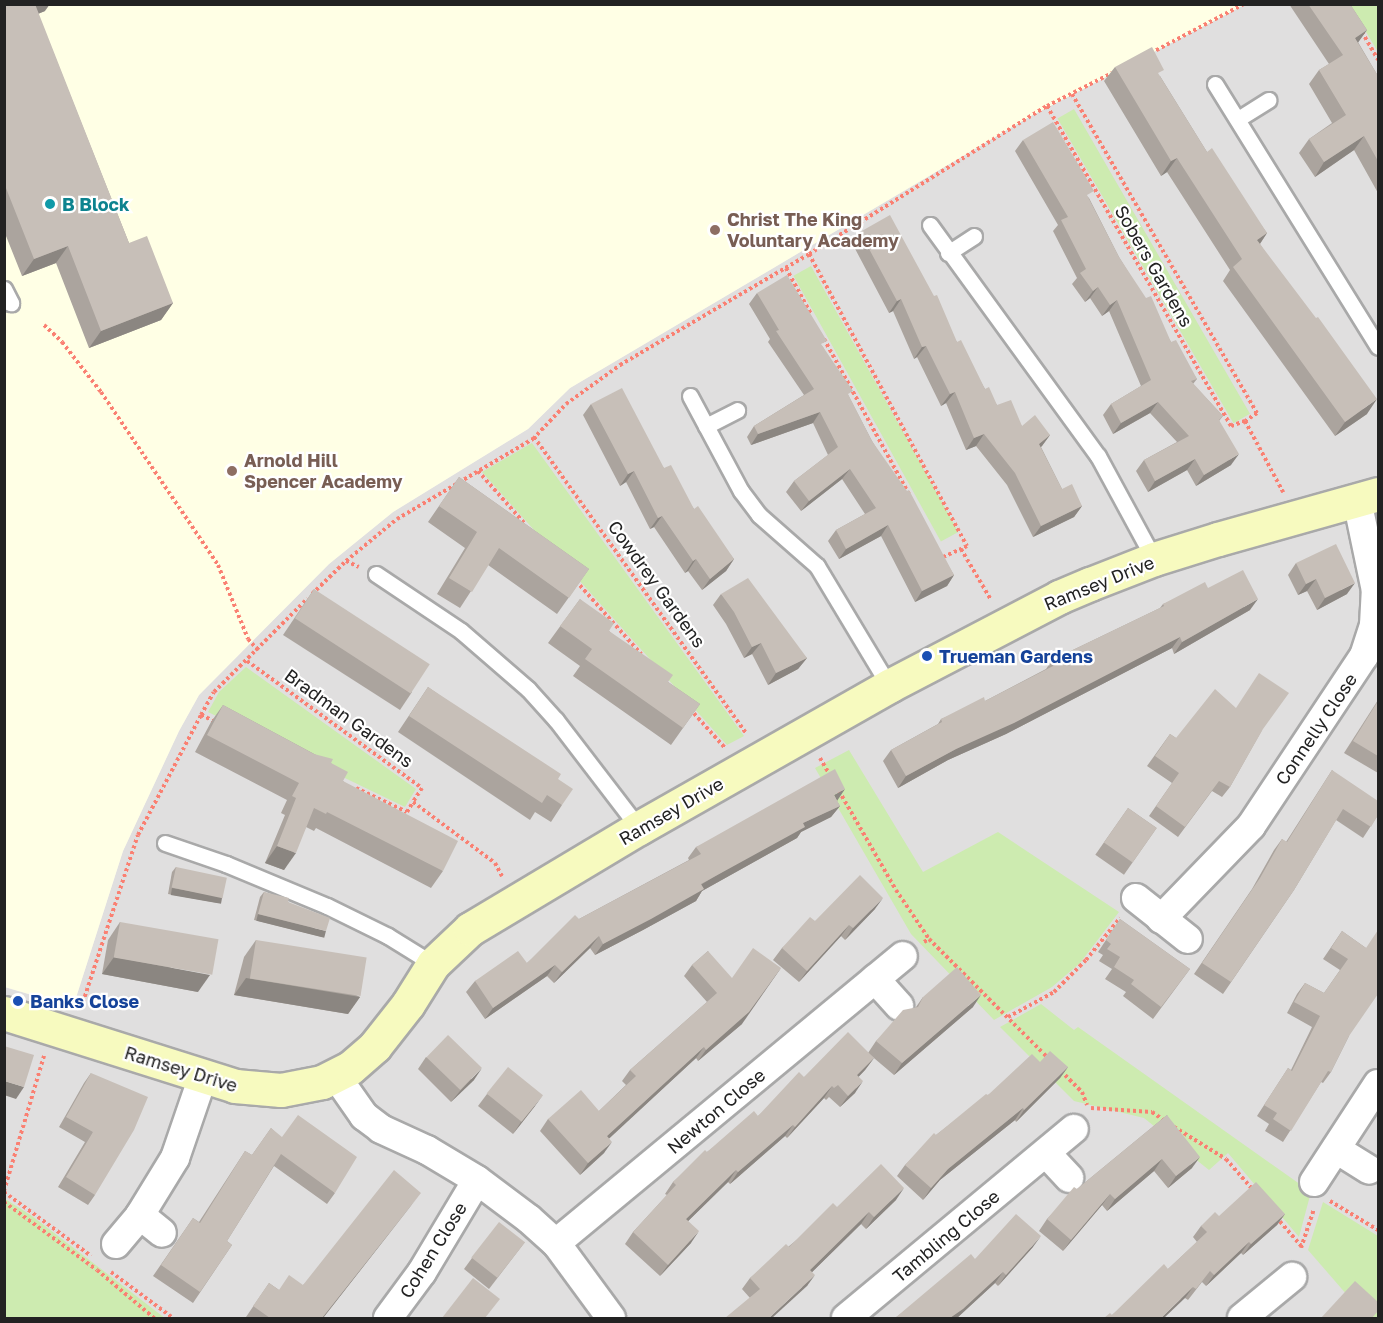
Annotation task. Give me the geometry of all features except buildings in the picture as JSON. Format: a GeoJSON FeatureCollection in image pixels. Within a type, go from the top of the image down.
{"type":"FeatureCollection","features":[{"type":"Feature","properties":{"kind":"street","name":"Ramsey Drive"},"geometry":{"type":"LineString","coordinates":[[4,1013],[235,1086],[281,1090],[336,1076],[364,1056],[385,1034],[408,1004],[433,964],[471,929],[517,899],[639,828],[743,755],[807,735],[889,686],[1059,597],[1154,559],[1368,497]]}},
{"type":"Feature","properties":{"kind":"street","name":"Connelly Close"},"geometry":{"type":"LineString","coordinates":[[1161,919],[1251,826],[1364,656],[1374,625],[1376,591],[1368,497]]}},
{"type":"Feature","properties":{"kind":"street"},"geometry":{"type":"LineString","coordinates":[[1136,898],[1188,939]]}},
{"type":"Feature","properties":{"kind":"street","name":"Newton Close"},"geometry":{"type":"LineString","coordinates":[[556,1243],[903,956]]}},
{"type":"Feature","properties":{"kind":"street"},"geometry":{"type":"LineString","coordinates":[[875,979],[899,1006]]}},
{"type":"Feature","properties":{"kind":"street"},"geometry":{"type":"LineString","coordinates":[[116,1244],[140,1215],[181,1146],[203,1076]]}},
{"type":"Feature","properties":{"kind":"street"},"geometry":{"type":"LineString","coordinates":[[336,1076],[364,1116],[373,1123],[477,1180],[530,1219],[556,1243],[611,1318]]}},
{"type":"Feature","properties":{"kind":"street"},"geometry":{"type":"LineString","coordinates":[[1317,1188],[1336,1149],[1378,1084]]}},
{"type":"Feature","properties":{"kind":"street","name":"Tambling Close"},"geometry":{"type":"LineString","coordinates":[[846,1318],[1046,1152],[1082,1118]]}},
{"type":"Feature","properties":{"kind":"street"},"geometry":{"type":"LineString","coordinates":[[1336,1149],[1369,1170]]}},
{"type":"Feature","properties":{"kind":"street"},"geometry":{"type":"LineString","coordinates":[[1046,1152],[1069,1178]]}},
{"type":"Feature","properties":{"kind":"street","name":"Cohen Close"},"geometry":{"type":"LineString","coordinates":[[388,1318],[422,1272],[477,1180]]}},
{"type":"Feature","properties":{"kind":"street"},"geometry":{"type":"LineString","coordinates":[[140,1215],[162,1233]]}},
{"type":"Feature","properties":{"kind":"street"},"geometry":{"type":"LineString","coordinates":[[1242,1318],[1272,1309],[1292,1277]]}},
{"type":"Feature","properties":{"kind":"lane"},"geometry":{"type":"LineString","coordinates":[[1215,84],[1378,347]]}},
{"type":"Feature","properties":{"kind":"lane"},"geometry":{"type":"LineString","coordinates":[[1238,119],[1269,100]]}},
{"type":"Feature","properties":{"kind":"lane"},"geometry":{"type":"LineString","coordinates":[[930,225],[948,253],[1098,456],[1154,559]]}},
{"type":"Feature","properties":{"kind":"lane"},"geometry":{"type":"LineString","coordinates":[[948,253],[974,236]]}},
{"type":"Feature","properties":{"kind":"lane"},"geometry":{"type":"LineString","coordinates":[[4,289],[11,303],[4,301]]}},
{"type":"Feature","properties":{"kind":"lane"},"geometry":{"type":"LineString","coordinates":[[690,396],[741,491],[759,515],[817,566],[889,686]]}},
{"type":"Feature","properties":{"kind":"lane"},"geometry":{"type":"LineString","coordinates":[[706,426],[737,410]]}},
{"type":"Feature","properties":{"kind":"lane"},"geometry":{"type":"LineString","coordinates":[[375,574],[460,631],[528,689],[556,720],[639,828]]}},
{"type":"Feature","properties":{"kind":"lane"},"geometry":{"type":"LineString","coordinates":[[406,594],[408,578]]}},
{"type":"Feature","properties":{"kind":"lane"},"geometry":{"type":"LineString","coordinates":[[165,843],[196,849],[327,906],[388,936],[433,964]]}},
{"type":"Feature","properties":{"kind":"path"},"geometry":{"type":"LineString","coordinates":[[1143,57],[1244,4]]}},
{"type":"Feature","properties":{"kind":"path"},"geometry":{"type":"LineString","coordinates":[[1356,23],[1378,60]]}},
{"type":"Feature","properties":{"kind":"path"},"geometry":{"type":"LineString","coordinates":[[4,1191],[62,1031],[138,835],[214,692],[346,561],[397,519],[534,437],[566,404],[620,365],[786,268],[1047,106],[1123,68]]}},
{"type":"Feature","properties":{"kind":"path","name":"Sobers Gardens"},"geometry":{"type":"LineString","coordinates":[[1047,106],[1231,426],[1245,421],[1257,413],[1072,94]]}},
{"type":"Feature","properties":{"kind":"path"},"geometry":{"type":"LineString","coordinates":[[809,254],[967,546],[944,558],[938,548]]}},
{"type":"Feature","properties":{"kind":"path"},"geometry":{"type":"LineString","coordinates":[[786,268],[814,320]]}},
{"type":"Feature","properties":{"kind":"path"},"geometry":{"type":"LineString","coordinates":[[44,325],[62,342],[101,392],[218,565],[248,639],[258,650]]}},
{"type":"Feature","properties":{"kind":"path"},"geometry":{"type":"LineString","coordinates":[[820,330],[916,506]]}},
{"type":"Feature","properties":{"kind":"path"},"geometry":{"type":"LineString","coordinates":[[1245,421],[1297,519]]}},
{"type":"Feature","properties":{"kind":"path","name":"Cowdrey Gardens"},"geometry":{"type":"LineString","coordinates":[[534,437],[748,736],[743,755]]}},
{"type":"Feature","properties":{"kind":"path"},"geometry":{"type":"LineString","coordinates":[[478,471],[532,532]]}},
{"type":"Feature","properties":{"kind":"path"},"geometry":{"type":"LineString","coordinates":[[961,549],[1005,625]]}},
{"type":"Feature","properties":{"kind":"path"},"geometry":{"type":"LineString","coordinates":[[571,575],[648,662]]}},
{"type":"Feature","properties":{"kind":"path","name":"Bradman Gardens"},"geometry":{"type":"LineString","coordinates":[[247,661],[422,788],[413,802]]}},
{"type":"Feature","properties":{"kind":"path"},"geometry":{"type":"LineString","coordinates":[[687,705],[726,749],[743,755]]}},
{"type":"Feature","properties":{"kind":"path"},"geometry":{"type":"LineString","coordinates":[[201,714],[222,725]]}},
{"type":"Feature","properties":{"kind":"path"},"geometry":{"type":"LineString","coordinates":[[807,735],[896,890],[929,939],[1082,1092],[1082,1118],[1152,1112],[1226,1159],[1256,1194]]}},
{"type":"Feature","properties":{"kind":"path"},"geometry":{"type":"LineString","coordinates":[[352,786],[407,812],[413,802],[495,863],[517,899]]}},
{"type":"Feature","properties":{"kind":"path"},"geometry":{"type":"LineString","coordinates":[[1008,1017],[1054,992],[1086,960],[1136,898]]}},
{"type":"Feature","properties":{"kind":"path"},"geometry":{"type":"LineString","coordinates":[[903,956],[909,949],[929,939]]}},
{"type":"Feature","properties":{"kind":"path"},"geometry":{"type":"LineString","coordinates":[[1292,1277],[1317,1188],[1378,1230]]}},
{"type":"Feature","properties":{"kind":"path"},"geometry":{"type":"LineString","coordinates":[[4,1202],[97,1270],[154,1318]]}},
{"type":"Feature","properties":{"kind":"path"},"geometry":{"type":"LineString","coordinates":[[1271,1211],[1301,1246]]}},
{"type":"Feature","properties":{"kind":"shaded area","name":"Arnold Hill Spencer Academy"},"geometry":{"type":"Polygon","coordinates":[[[4,5],[1244,5],[1029,117],[570,388],[528,429],[393,512],[329,564],[199,695],[179,731],[123,851],[73,1007],[5,987],[4,5]]]}},
{"type":"Feature","properties":{"kind":"shaded area"},"geometry":{"type":"Polygon","coordinates":[[[1244,5],[1378,5],[1378,1318],[165,1318],[5,1198],[4,987],[73,1007],[123,851],[179,731],[199,695],[329,564],[393,512],[528,429],[570,388],[1029,117],[1244,5]]]}},
{"type":"Feature","properties":{"kind":"green space"},"geometry":{"type":"Polygon","coordinates":[[[1350,5],[1378,5],[1378,52],[1350,5]]]}},
{"type":"Feature","properties":{"kind":"green space"},"geometry":{"type":"Polygon","coordinates":[[[1074,109],[1250,414],[1234,423],[1058,118],[1074,109]]]}},
{"type":"Feature","properties":{"kind":"green space"},"geometry":{"type":"Polygon","coordinates":[[[811,266],[958,532],[941,542],[794,276],[811,266]]]}},
{"type":"Feature","properties":{"kind":"green space"},"geometry":{"type":"Polygon","coordinates":[[[532,443],[744,736],[727,745],[482,472],[532,443]]]}},
{"type":"Feature","properties":{"kind":"green space"},"geometry":{"type":"Polygon","coordinates":[[[246,667],[416,789],[405,807],[208,712],[219,692],[246,667]]]}},
{"type":"Feature","properties":{"kind":"green space"},"geometry":{"type":"Polygon","coordinates":[[[849,750],[923,872],[998,832],[1119,912],[1080,963],[1052,987],[994,1020],[911,934],[815,768],[849,750]]]}},
{"type":"Feature","properties":{"kind":"green space"},"geometry":{"type":"Polygon","coordinates":[[[1041,1004],[1074,1030],[1078,1027],[1311,1192],[1299,1237],[1228,1153],[1209,1170],[1144,1118],[1074,1101],[1000,1027],[1041,1004]]]}},
{"type":"Feature","properties":{"kind":"green space"},"geometry":{"type":"Polygon","coordinates":[[[4,1198],[32,1216],[165,1318],[5,1318],[4,1198]]]}},
{"type":"Feature","properties":{"kind":"green space"},"geometry":{"type":"Polygon","coordinates":[[[1323,1202],[1378,1236],[1378,1318],[1367,1318],[1308,1250],[1323,1202]]]}},
{"type":"Feature","properties":{"kind":"place","name":"B Block"},"geometry":{"type":"Point","coordinates":[50,204]}},
{"type":"Feature","properties":{"kind":"place","name":"Christ The King Voluntary Academy"},"geometry":{"type":"Point","coordinates":[715,230]}},
{"type":"Feature","properties":{"kind":"place","name":"Arnold Hill Spencer Academy"},"geometry":{"type":"Point","coordinates":[232,471]}},
{"type":"Feature","properties":{"kind":"place","name":"Trueman Gardens"},"geometry":{"type":"Point","coordinates":[927,656]}},
{"type":"Feature","properties":{"kind":"place","name":"Banks Close"},"geometry":{"type":"Point","coordinates":[18,1001]}}]}
